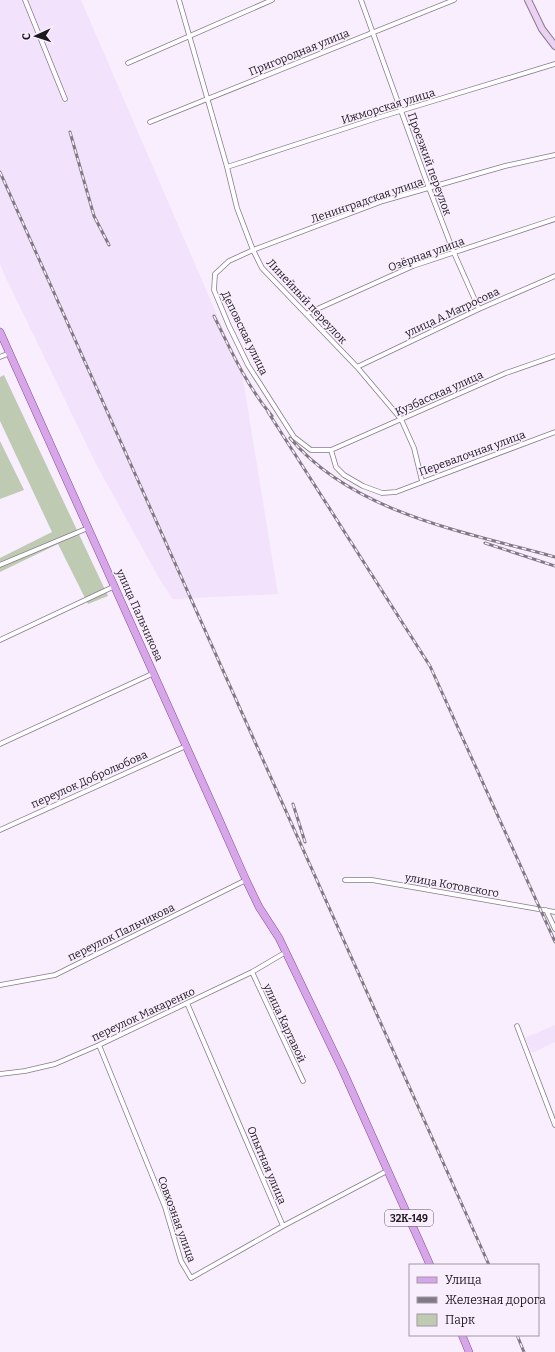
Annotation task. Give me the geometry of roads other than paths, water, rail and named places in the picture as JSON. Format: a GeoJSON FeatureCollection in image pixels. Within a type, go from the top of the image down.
{"type":"FeatureCollection","features":[{"type":"Feature","properties":{"kind":"main road"},"geometry":{"type":"LineString","coordinates":[[528,0],[542,29],[555,46]]}},
{"type":"Feature","properties":{"kind":"main road","name":"улица Пальчикова"},"geometry":{"type":"LineString","coordinates":[[0,332],[246,880],[259,907],[275,931],[286,952],[343,1071],[387,1171]]}},
{"type":"Feature","properties":{"kind":"main road","name":"32К-149"},"geometry":{"type":"LineString","coordinates":[[387,1171],[430,1264]]}},
{"type":"Feature","properties":{"kind":"main road"},"geometry":{"type":"LineString","coordinates":[[462,1336],[469,1352]]}},
{"type":"Feature","properties":{"kind":"street"},"geometry":{"type":"LineString","coordinates":[[25,0],[65,99]]}},
{"type":"Feature","properties":{"kind":"street","name":"Линейный переулок"},"geometry":{"type":"LineString","coordinates":[[179,0],[228,167],[236,208],[262,268],[356,367],[401,419],[414,448],[422,481]]}},
{"type":"Feature","properties":{"kind":"street"},"geometry":{"type":"LineString","coordinates":[[128,63],[272,0]]}},
{"type":"Feature","properties":{"kind":"street","name":"Проезжий переулок"},"geometry":{"type":"LineString","coordinates":[[361,0],[429,188],[454,253],[479,309]]}},
{"type":"Feature","properties":{"kind":"street","name":"Пригородная улица"},"geometry":{"type":"LineString","coordinates":[[150,122],[454,0]]}},
{"type":"Feature","properties":{"kind":"street","name":"Ижморская улица"},"geometry":{"type":"LineString","coordinates":[[228,167],[401,111],[555,64]]}},
{"type":"Feature","properties":{"kind":"street","name":"Ленинградская улица"},"geometry":{"type":"LineString","coordinates":[[215,274],[229,261],[253,250],[383,201],[505,166],[555,155]]}},
{"type":"Feature","properties":{"kind":"street","name":"Озёрная улица"},"geometry":{"type":"LineString","coordinates":[[306,314],[413,266],[555,219]]}},
{"type":"Feature","properties":{"kind":"street","name":"Деповская улица"},"geometry":{"type":"LineString","coordinates":[[215,274],[214,290],[229,326],[248,365],[294,437],[312,450],[331,450]]}},
{"type":"Feature","properties":{"kind":"street","name":"улица А.Матросова"},"geometry":{"type":"LineString","coordinates":[[356,367],[479,309],[555,276]]}},
{"type":"Feature","properties":{"kind":"street"},"geometry":{"type":"LineString","coordinates":[[0,357],[10,354]]}},
{"type":"Feature","properties":{"kind":"street","name":"Кузбасская улица"},"geometry":{"type":"LineString","coordinates":[[331,450],[506,373],[555,356]]}},
{"type":"Feature","properties":{"kind":"street","name":"Перевалочная улица"},"geometry":{"type":"LineString","coordinates":[[331,450],[336,467],[344,475],[363,486],[382,492],[396,492],[555,432]]}},
{"type":"Feature","properties":{"kind":"street"},"geometry":{"type":"LineString","coordinates":[[0,565],[88,528]]}},
{"type":"Feature","properties":{"kind":"street"},"geometry":{"type":"LineString","coordinates":[[0,640],[115,586]]}},
{"type":"Feature","properties":{"kind":"street"},"geometry":{"type":"LineString","coordinates":[[0,744],[154,673]]}},
{"type":"Feature","properties":{"kind":"street","name":"переулок Добролюбова"},"geometry":{"type":"LineString","coordinates":[[0,830],[186,746]]}},
{"type":"Feature","properties":{"kind":"street","name":"переулок Пальчикова"},"geometry":{"type":"LineString","coordinates":[[0,985],[55,975],[246,880]]}},
{"type":"Feature","properties":{"kind":"street","name":"улица Котовского"},"geometry":{"type":"LineString","coordinates":[[345,880],[372,880],[555,912]]}},
{"type":"Feature","properties":{"kind":"street"},"geometry":{"type":"LineString","coordinates":[[546,910],[555,929]]}},
{"type":"Feature","properties":{"kind":"street","name":"переулок Макаренко"},"geometry":{"type":"LineString","coordinates":[[0,1074],[26,1071],[55,1064],[99,1046],[252,972],[286,952]]}},
{"type":"Feature","properties":{"kind":"street","name":"улица Картавой"},"geometry":{"type":"LineString","coordinates":[[252,972],[303,1081]]}},
{"type":"Feature","properties":{"kind":"street","name":"Опытная улица"},"geometry":{"type":"LineString","coordinates":[[187,1003],[283,1226]]}},
{"type":"Feature","properties":{"kind":"street"},"geometry":{"type":"LineString","coordinates":[[517,1026],[555,1125]]}},
{"type":"Feature","properties":{"kind":"street","name":"Совхозная улица"},"geometry":{"type":"LineString","coordinates":[[99,1046],[165,1207],[181,1261],[191,1278],[283,1226]]}},
{"type":"Feature","properties":{"kind":"street"},"geometry":{"type":"LineString","coordinates":[[283,1226],[387,1171]]}},
{"type":"Feature","properties":{"kind":"railway"},"geometry":{"type":"LineString","coordinates":[[70,132],[94,216],[109,245]]}},
{"type":"Feature","properties":{"kind":"railway"},"geometry":{"type":"LineString","coordinates":[[0,172],[489,1264]]}},
{"type":"Feature","properties":{"kind":"railway"},"geometry":{"type":"LineString","coordinates":[[214,316],[247,380],[272,416]]}},
{"type":"Feature","properties":{"kind":"railway"},"geometry":{"type":"LineString","coordinates":[[268,412],[430,666],[555,942]]}},
{"type":"Feature","properties":{"kind":"railway"},"geometry":{"type":"LineString","coordinates":[[290,438],[316,464],[345,485],[378,502],[412,516],[448,528],[555,557]]}},
{"type":"Feature","properties":{"kind":"railway"},"geometry":{"type":"LineString","coordinates":[[485,543],[555,566]]}},
{"type":"Feature","properties":{"kind":"railway"},"geometry":{"type":"LineString","coordinates":[[293,804],[305,842]]}},
{"type":"Feature","properties":{"kind":"railway"},"geometry":{"type":"LineString","coordinates":[[517,1336],[524,1352]]}}]}
